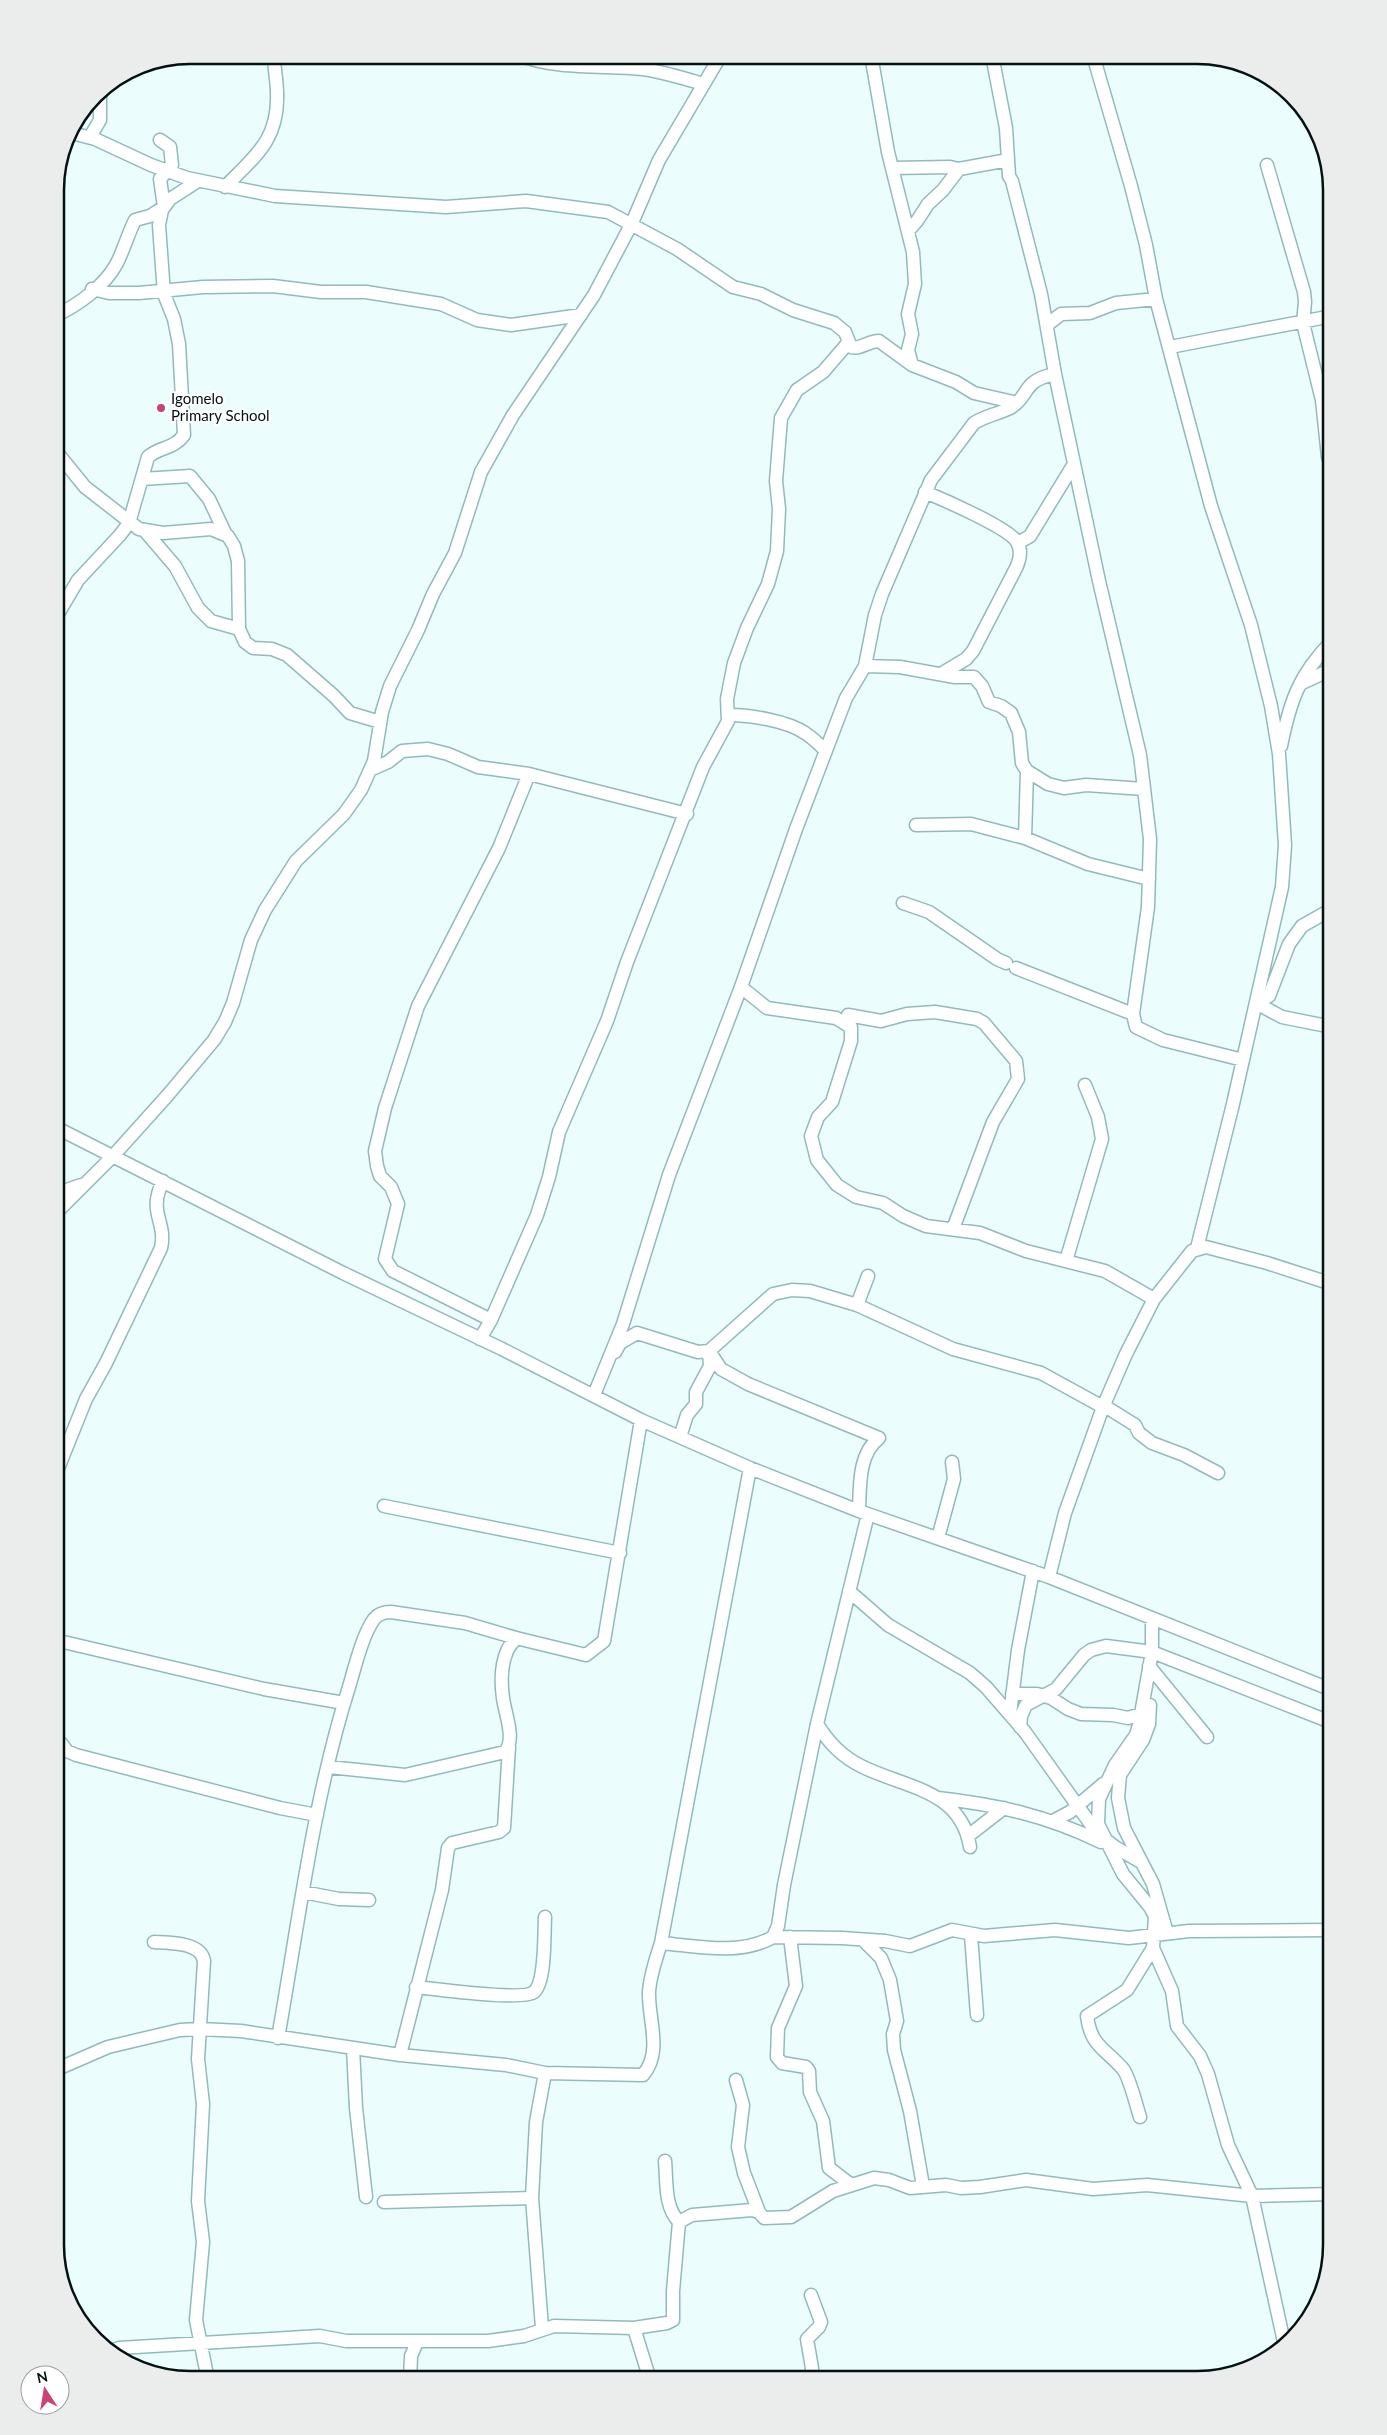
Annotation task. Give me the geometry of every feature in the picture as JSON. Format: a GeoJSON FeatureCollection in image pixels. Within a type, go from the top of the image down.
{"type":"FeatureCollection","features":[{"type":"Feature","properties":{"kind":"street"},"geometry":{"type":"LineString","coordinates":[[226,187],[258,154],[274,128],[277,92],[275,64]]}},
{"type":"Feature","properties":{"kind":"street"},"geometry":{"type":"LineString","coordinates":[[567,64],[659,72],[703,84]]}},
{"type":"Feature","properties":{"kind":"street"},"geometry":{"type":"LineString","coordinates":[[64,1205],[113,1156],[214,1040],[225,1022],[233,1003],[251,940],[265,910],[296,861],[353,803],[374,761],[380,722],[395,674],[455,553],[481,472],[513,416],[594,295],[632,223],[659,160],[716,64]]}},
{"type":"Feature","properties":{"kind":"street"},"geometry":{"type":"LineString","coordinates":[[873,64],[892,168],[913,252],[915,284],[908,314],[912,334],[908,350],[912,365]]}},
{"type":"Feature","properties":{"kind":"street"},"geometry":{"type":"LineString","coordinates":[[994,64],[1006,128],[1009,176],[1012,181],[1034,263],[1055,374],[1110,634],[1140,755],[1150,839],[1148,907],[1133,1014],[1136,1027],[1163,1040],[1243,1060]]}},
{"type":"Feature","properties":{"kind":"street"},"geometry":{"type":"LineString","coordinates":[[1096,64],[1131,186],[1146,245],[1156,299],[1211,506],[1251,625],[1271,706],[1279,754],[1285,845],[1284,873],[1243,1060],[1197,1248]]}},
{"type":"Feature","properties":{"kind":"street"},"geometry":{"type":"LineString","coordinates":[[90,137],[100,120],[100,102]]}},
{"type":"Feature","properties":{"kind":"street"},"geometry":{"type":"LineString","coordinates":[[77,134],[90,137],[167,170],[198,181],[302,199],[465,206],[526,201],[599,210],[632,223],[696,261],[732,287],[761,294],[793,310],[834,322],[845,332],[848,343],[855,348],[868,342],[879,341],[912,365],[956,382],[974,393],[1017,403]]}},
{"type":"Feature","properties":{"kind":"street"},"geometry":{"type":"LineString","coordinates":[[64,604],[78,580],[101,557],[129,522],[148,457],[154,452],[169,448],[178,443],[184,435],[179,344],[174,319],[164,291],[159,225],[164,207],[160,180],[172,165],[170,148],[160,140]]}},
{"type":"Feature","properties":{"kind":"street"},"geometry":{"type":"LineString","coordinates":[[892,168],[950,167],[959,169],[1008,160]]}},
{"type":"Feature","properties":{"kind":"street"},"geometry":{"type":"LineString","coordinates":[[1267,165],[1301,278],[1306,302],[1303,322],[1323,410]]}},
{"type":"Feature","properties":{"kind":"street"},"geometry":{"type":"LineString","coordinates":[[908,231],[928,204],[944,190],[959,169]]}},
{"type":"Feature","properties":{"kind":"street"},"geometry":{"type":"LineString","coordinates":[[64,312],[73,308],[107,278],[117,262],[135,220],[150,216],[164,207],[175,194],[198,181]]}},
{"type":"Feature","properties":{"kind":"street"},"geometry":{"type":"LineString","coordinates":[[93,289],[109,293],[204,287],[273,286],[321,292],[366,292],[441,304],[477,320],[511,325],[581,315]]}},
{"type":"Feature","properties":{"kind":"street"},"geometry":{"type":"LineString","coordinates":[[1047,325],[1061,314],[1085,314],[1116,303],[1156,299]]}},
{"type":"Feature","properties":{"kind":"street"},"geometry":{"type":"LineString","coordinates":[[1170,347],[1323,318]]}},
{"type":"Feature","properties":{"kind":"street"},"geometry":{"type":"LineString","coordinates":[[480,1339],[491,1320],[537,1215],[558,1132],[607,1021],[627,962],[687,814],[703,767],[729,715],[727,699],[734,663],[747,628],[768,584],[777,551],[779,509],[776,481],[780,418],[798,390],[823,372],[848,343]]}},
{"type":"Feature","properties":{"kind":"street"},"geometry":{"type":"LineString","coordinates":[[594,1395],[625,1316],[666,1183],[846,698],[865,666],[880,601],[925,492],[936,470],[974,423],[1017,403],[1028,386],[1036,380],[1055,374]]}},
{"type":"Feature","properties":{"kind":"street"},"geometry":{"type":"LineString","coordinates":[[64,461],[85,487],[129,522],[144,531],[175,566],[198,608],[211,621],[239,630]]}},
{"type":"Feature","properties":{"kind":"street"},"geometry":{"type":"LineString","coordinates":[[1018,543],[1030,536],[1074,464]]}},
{"type":"Feature","properties":{"kind":"street"},"geometry":{"type":"LineString","coordinates":[[142,479],[190,476],[209,499],[234,546],[238,561],[239,630],[249,646],[280,651],[334,696],[350,713],[380,722]]}},
{"type":"Feature","properties":{"kind":"street"},"geometry":{"type":"LineString","coordinates":[[925,492],[969,511],[1007,533],[1018,543],[1020,550],[1018,563],[973,651],[957,665],[941,674]]}},
{"type":"Feature","properties":{"kind":"street"},"geometry":{"type":"LineString","coordinates":[[144,531],[163,533],[201,528],[226,534]]}},
{"type":"Feature","properties":{"kind":"street"},"geometry":{"type":"LineString","coordinates":[[1279,754],[1288,708],[1299,684],[1323,650]]}},
{"type":"Feature","properties":{"kind":"street"},"geometry":{"type":"LineString","coordinates":[[865,666],[900,667],[959,678],[974,678],[982,686],[989,702],[1001,706],[1010,713],[1019,732],[1020,758],[1027,771],[1048,784],[1064,788],[1086,785],[1144,789]]}},
{"type":"Feature","properties":{"kind":"street"},"geometry":{"type":"LineString","coordinates":[[1299,684],[1323,673]]}},
{"type":"Feature","properties":{"kind":"street"},"geometry":{"type":"LineString","coordinates":[[729,715],[746,715],[799,729],[826,751]]}},
{"type":"Feature","properties":{"kind":"street"},"geometry":{"type":"LineString","coordinates":[[370,770],[388,762],[402,751],[421,749],[448,754],[478,766],[529,774],[687,814]]}},
{"type":"Feature","properties":{"kind":"street"},"geometry":{"type":"LineString","coordinates":[[1025,838],[1027,771]]}},
{"type":"Feature","properties":{"kind":"street"},"geometry":{"type":"LineString","coordinates":[[491,1320],[393,1271],[388,1266],[385,1260],[398,1204],[391,1188],[380,1176],[375,1151],[385,1108],[418,1006],[472,896],[499,848],[529,774]]}},
{"type":"Feature","properties":{"kind":"street"},"geometry":{"type":"LineString","coordinates":[[916,824],[971,824],[1025,838],[1088,864],[1149,879]]}},
{"type":"Feature","properties":{"kind":"street"},"geometry":{"type":"LineString","coordinates":[[903,902],[929,912],[997,959],[1133,1014]]}},
{"type":"Feature","properties":{"kind":"street"},"geometry":{"type":"LineString","coordinates":[[1256,1003],[1269,996],[1289,944],[1302,926],[1323,914]]}},
{"type":"Feature","properties":{"kind":"street"},"geometry":{"type":"LineString","coordinates":[[740,987],[767,1008],[836,1018],[851,1027],[851,1041],[832,1102],[814,1122],[811,1136],[817,1160],[837,1185],[856,1197],[883,1203],[914,1221],[933,1227],[980,1233],[1026,1251],[1105,1270],[1154,1299]]}},
{"type":"Feature","properties":{"kind":"street"},"geometry":{"type":"LineString","coordinates":[[1256,1003],[1282,1016],[1323,1025]]}},
{"type":"Feature","properties":{"kind":"street"},"geometry":{"type":"LineString","coordinates":[[848,1015],[881,1021],[907,1014],[934,1012],[977,1019],[984,1023],[1016,1060],[1018,1079],[993,1122],[953,1229]]}},
{"type":"Feature","properties":{"kind":"street"},"geometry":{"type":"LineString","coordinates":[[1066,1261],[1102,1139],[1098,1117],[1085,1086]]}},
{"type":"Feature","properties":{"kind":"street"},"geometry":{"type":"LineString","coordinates":[[64,1132],[163,1180],[343,1273],[594,1395],[641,1420],[750,1468],[864,1512],[1049,1577],[1152,1620],[1323,1686]]}},
{"type":"Feature","properties":{"kind":"street"},"geometry":{"type":"LineString","coordinates":[[64,1454],[86,1399],[106,1364],[161,1248],[162,1235],[155,1207],[157,1192],[163,1180]]}},
{"type":"Feature","properties":{"kind":"street"},"geometry":{"type":"LineString","coordinates":[[64,1191],[83,1185]]}},
{"type":"Feature","properties":{"kind":"street"},"geometry":{"type":"LineString","coordinates":[[1049,1577],[1065,1514],[1103,1406],[1154,1299],[1188,1255],[1197,1248],[1206,1247],[1323,1281]]}},
{"type":"Feature","properties":{"kind":"street"},"geometry":{"type":"LineString","coordinates":[[857,1305],[868,1276]]}},
{"type":"Feature","properties":{"kind":"street"},"geometry":{"type":"LineString","coordinates":[[606,1367],[620,1343],[637,1333],[698,1352],[709,1351],[773,1294],[792,1290],[810,1291],[857,1305],[953,1349],[1041,1373],[1135,1425],[1139,1433],[1152,1443],[1218,1473]]}},
{"type":"Feature","properties":{"kind":"street"},"geometry":{"type":"LineString","coordinates":[[680,1437],[687,1415],[696,1404],[696,1392],[710,1366],[709,1351]]}},
{"type":"Feature","properties":{"kind":"street"},"geometry":{"type":"LineString","coordinates":[[709,1351],[721,1369],[748,1384],[805,1406],[853,1429],[879,1438],[872,1442],[860,1475],[864,1512],[849,1592],[817,1724],[784,1884],[778,1926],[773,1937]]}},
{"type":"Feature","properties":{"kind":"street"},"geometry":{"type":"LineString","coordinates":[[278,2038],[303,1892],[307,1856],[344,1703],[373,1622],[384,1612],[465,1623],[516,1638],[586,1654],[595,1650],[604,1641],[641,1420]]}},
{"type":"Feature","properties":{"kind":"street"},"geometry":{"type":"LineString","coordinates":[[938,1538],[954,1480],[952,1462]]}},
{"type":"Feature","properties":{"kind":"street"},"geometry":{"type":"LineString","coordinates":[[64,2066],[108,2048],[180,2030],[200,2029],[241,2031],[400,2056],[506,2065],[545,2073],[643,2075],[650,2068],[653,2049],[650,1990],[661,1942],[750,1468]]}},
{"type":"Feature","properties":{"kind":"street"},"geometry":{"type":"LineString","coordinates":[[384,1506],[620,1553]]}},
{"type":"Feature","properties":{"kind":"street"},"geometry":{"type":"LineString","coordinates":[[1010,1714],[1033,1571]]}},
{"type":"Feature","properties":{"kind":"street"},"geometry":{"type":"LineString","coordinates":[[849,1592],[888,1624],[970,1673],[1010,1714],[1076,1807],[1105,1842]]}},
{"type":"Feature","properties":{"kind":"street"},"geometry":{"type":"LineString","coordinates":[[1140,2117],[1124,2070],[1106,2054],[1089,2033],[1087,2016],[1127,1990],[1153,1948],[1155,1916],[1150,1907],[1122,1874],[1105,1842],[1098,1824],[1097,1810],[1106,1782],[1136,1735],[1152,1652],[1152,1620]]}},
{"type":"Feature","properties":{"kind":"street"},"geometry":{"type":"LineString","coordinates":[[400,2056],[442,1890],[450,1844],[499,1832],[504,1828],[509,1747],[502,1677],[507,1650],[516,1638]]}},
{"type":"Feature","properties":{"kind":"street"},"geometry":{"type":"LineString","coordinates":[[64,1642],[264,1689],[344,1703]]}},
{"type":"Feature","properties":{"kind":"street"},"geometry":{"type":"LineString","coordinates":[[1020,1727],[1021,1716],[1026,1705],[1056,1689],[1077,1662],[1091,1650],[1106,1646],[1152,1652],[1323,1719]]}},
{"type":"Feature","properties":{"kind":"street"},"geometry":{"type":"LineString","coordinates":[[1148,1671],[1207,1737]]}},
{"type":"Feature","properties":{"kind":"street"},"geometry":{"type":"LineString","coordinates":[[1148,1671],[1150,1708],[1148,1724],[1143,1740],[1125,1768],[1118,1784],[1124,1828],[1157,1896],[1166,1933]]}},
{"type":"Feature","properties":{"kind":"street"},"geometry":{"type":"LineString","coordinates":[[1012,1694],[1044,1696],[1081,1714],[1113,1715],[1128,1718],[1141,1714]]}},
{"type":"Feature","properties":{"kind":"street"},"geometry":{"type":"LineString","coordinates":[[817,1724],[831,1745],[864,1768],[911,1785],[938,1798],[1004,1808],[1053,1821],[1105,1842],[1141,1862]]}},
{"type":"Feature","properties":{"kind":"street"},"geometry":{"type":"LineString","coordinates":[[64,1747],[76,1755],[280,1808],[317,1815]]}},
{"type":"Feature","properties":{"kind":"street"},"geometry":{"type":"LineString","coordinates":[[329,1767],[405,1775],[467,1760],[499,1755],[509,1747]]}},
{"type":"Feature","properties":{"kind":"street"},"geometry":{"type":"LineString","coordinates":[[1053,1821],[1076,1807],[1106,1782]]}},
{"type":"Feature","properties":{"kind":"street"},"geometry":{"type":"LineString","coordinates":[[938,1798],[962,1822],[969,1842],[1004,1808]]}},
{"type":"Feature","properties":{"kind":"street"},"geometry":{"type":"LineString","coordinates":[[303,1892],[339,1899],[369,1900]]}},
{"type":"Feature","properties":{"kind":"street"},"geometry":{"type":"LineString","coordinates":[[416,1987],[510,1996],[525,1996],[534,1992],[540,1982],[545,1917]]}},
{"type":"Feature","properties":{"kind":"street"},"geometry":{"type":"LineString","coordinates":[[661,1942],[726,1948],[750,1947],[773,1937],[842,1938],[885,1941],[910,1946],[952,1930],[984,1936],[1055,1930],[1123,1938],[1166,1933],[1323,1930]]}},
{"type":"Feature","properties":{"kind":"street"},"geometry":{"type":"LineString","coordinates":[[971,1935],[977,2015]]}},
{"type":"Feature","properties":{"kind":"street"},"geometry":{"type":"LineString","coordinates":[[790,1938],[796,1986],[778,2028],[777,2057],[782,2063],[801,2065],[809,2070],[810,2092],[823,2121],[829,2168],[850,2184]]}},
{"type":"Feature","properties":{"kind":"street"},"geometry":{"type":"LineString","coordinates":[[864,1941],[881,1958],[890,1980],[897,2021],[893,2034],[894,2050],[910,2111],[923,2186]]}},
{"type":"Feature","properties":{"kind":"street"},"geometry":{"type":"LineString","coordinates":[[154,1942],[175,1944],[201,1952],[204,1961],[198,2059],[203,2104],[203,2136],[198,2201],[203,2242],[196,2320],[206,2371]]}},
{"type":"Feature","properties":{"kind":"street"},"geometry":{"type":"LineString","coordinates":[[1153,1948],[1172,1991],[1176,2026],[1200,2056],[1213,2090],[1228,2145],[1252,2196],[1283,2337]]}},
{"type":"Feature","properties":{"kind":"street"},"geometry":{"type":"LineString","coordinates":[[353,2048],[356,2108],[366,2197]]}},
{"type":"Feature","properties":{"kind":"street"},"geometry":{"type":"LineString","coordinates":[[542,2328],[532,2198],[536,2122],[545,2073]]}},
{"type":"Feature","properties":{"kind":"street"},"geometry":{"type":"LineString","coordinates":[[736,2080],[743,2104],[738,2147],[744,2173],[759,2212],[764,2218],[791,2217],[833,2191],[850,2184],[874,2178],[889,2180],[905,2188],[923,2186],[980,2187],[1026,2180],[1093,2190],[1147,2185],[1252,2196],[1323,2194]]}},
{"type":"Feature","properties":{"kind":"street"},"geometry":{"type":"LineString","coordinates":[[118,2348],[320,2336],[346,2341],[488,2341],[524,2336],[542,2328],[554,2326],[634,2328],[667,2323],[673,2320],[673,2291],[679,2222],[672,2214],[668,2202],[665,2161]]}},
{"type":"Feature","properties":{"kind":"street"},"geometry":{"type":"LineString","coordinates":[[384,2202],[532,2198]]}},
{"type":"Feature","properties":{"kind":"street"},"geometry":{"type":"LineString","coordinates":[[679,2222],[686,2217],[707,2213],[752,2210],[759,2212]]}},
{"type":"Feature","properties":{"kind":"street"},"geometry":{"type":"LineString","coordinates":[[811,2295],[821,2322],[819,2327],[807,2339],[812,2371]]}},
{"type":"Feature","properties":{"kind":"street"},"geometry":{"type":"LineString","coordinates":[[634,2328],[647,2371]]}},
{"type":"Feature","properties":{"kind":"street"},"geometry":{"type":"LineString","coordinates":[[410,2371],[411,2356],[417,2342]]}},
{"type":"Feature","properties":{"kind":"place","name":"Igomelo Primary School"},"geometry":{"type":"Point","coordinates":[161,408]}}]}
